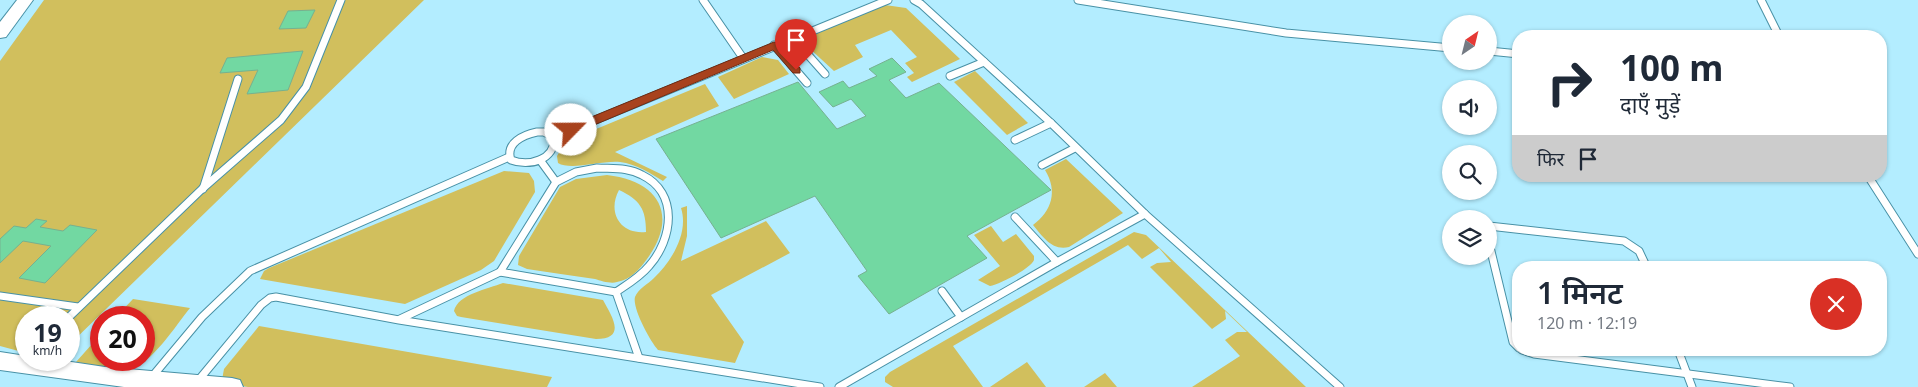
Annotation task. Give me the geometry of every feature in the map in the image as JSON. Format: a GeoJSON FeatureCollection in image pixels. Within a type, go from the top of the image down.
{"type":"FeatureCollection","features":[{"type":"Feature","properties":{"kind":"street"},"geometry":{"type":"LineString","coordinates":[[0,33],[25,0]]}},
{"type":"Feature","properties":{"kind":"street"},"geometry":{"type":"LineString","coordinates":[[0,361],[15,362]]}},
{"type":"Feature","properties":{"kind":"street"},"geometry":{"type":"LineString","coordinates":[[80,370],[149,380],[224,387]]}},
{"type":"Feature","properties":{"kind":"lane"},"geometry":{"type":"LineString","coordinates":[[79,306],[202,189],[281,120],[306,87],[341,0]]}},
{"type":"Feature","properties":{"kind":"lane"},"geometry":{"type":"LineString","coordinates":[[714,0],[704,2],[743,58]]}},
{"type":"Feature","properties":{"kind":"lane"},"geometry":{"type":"LineString","coordinates":[[509,157],[511,146],[522,137],[544,132],[554,137],[774,45],[888,0]]}},
{"type":"Feature","properties":{"kind":"lane"},"geometry":{"type":"LineString","coordinates":[[914,0],[921,4],[1051,123],[1146,214],[1340,387]]}},
{"type":"Feature","properties":{"kind":"lane"},"geometry":{"type":"LineString","coordinates":[[1078,0],[1286,33],[1442,47]]}},
{"type":"Feature","properties":{"kind":"lane"},"geometry":{"type":"LineString","coordinates":[[1761,0],[1777,30]]}},
{"type":"Feature","properties":{"kind":"lane"},"geometry":{"type":"LineString","coordinates":[[793,38],[826,74]]}},
{"type":"Feature","properties":{"kind":"lane"},"geometry":{"type":"LineString","coordinates":[[774,45],[807,83]]}},
{"type":"Feature","properties":{"kind":"lane"},"geometry":{"type":"LineString","coordinates":[[1498,52],[1512,53]]}},
{"type":"Feature","properties":{"kind":"lane"},"geometry":{"type":"LineString","coordinates":[[950,76],[984,62]]}},
{"type":"Feature","properties":{"kind":"lane"},"geometry":{"type":"LineString","coordinates":[[202,189],[238,79]]}},
{"type":"Feature","properties":{"kind":"lane"},"geometry":{"type":"LineString","coordinates":[[1015,140],[1051,123]]}},
{"type":"Feature","properties":{"kind":"lane"},"geometry":{"type":"LineString","coordinates":[[509,157],[520,164],[540,160],[547,156],[554,146],[554,137]]}},
{"type":"Feature","properties":{"kind":"lane"},"geometry":{"type":"LineString","coordinates":[[1042,165],[1075,148]]}},
{"type":"Feature","properties":{"kind":"lane"},"geometry":{"type":"LineString","coordinates":[[149,380],[202,317],[250,271],[509,157]]}},
{"type":"Feature","properties":{"kind":"lane"},"geometry":{"type":"LineString","coordinates":[[540,160],[556,182]]}},
{"type":"Feature","properties":{"kind":"lane"},"geometry":{"type":"LineString","coordinates":[[399,320],[500,272],[556,182],[576,172],[597,168],[624,170],[648,178],[663,192],[671,212],[667,235],[654,260],[638,278],[616,292],[500,272]]}},
{"type":"Feature","properties":{"kind":"lane"},"geometry":{"type":"LineString","coordinates":[[1872,182],[1918,254]]}},
{"type":"Feature","properties":{"kind":"lane"},"geometry":{"type":"LineString","coordinates":[[838,387],[1057,262],[1146,214]]}},
{"type":"Feature","properties":{"kind":"lane"},"geometry":{"type":"LineString","coordinates":[[1014,218],[1057,262]]}},
{"type":"Feature","properties":{"kind":"lane"},"geometry":{"type":"LineString","coordinates":[[1497,227],[1624,241],[1637,247],[1641,251],[1645,261]]}},
{"type":"Feature","properties":{"kind":"lane"},"geometry":{"type":"LineString","coordinates":[[1494,265],[1512,338]]}},
{"type":"Feature","properties":{"kind":"lane"},"geometry":{"type":"LineString","coordinates":[[616,292],[639,358]]}},
{"type":"Feature","properties":{"kind":"lane"},"geometry":{"type":"LineString","coordinates":[[942,292],[961,317]]}},
{"type":"Feature","properties":{"kind":"lane"},"geometry":{"type":"LineString","coordinates":[[0,296],[71,306]]}},
{"type":"Feature","properties":{"kind":"lane"},"geometry":{"type":"LineString","coordinates":[[195,384],[245,322],[270,298],[276,297],[399,320],[820,387]]}},
{"type":"Feature","properties":{"kind":"lane"},"geometry":{"type":"LineString","coordinates":[[1549,356],[1790,387]]}},
{"type":"Feature","properties":{"kind":"lane"},"geometry":{"type":"LineString","coordinates":[[1680,356],[1692,387]]}},
{"type":"Feature","properties":{"kind":"shaded area"},"geometry":{"type":"Polygon","coordinates":[[[44,0],[424,0],[109,306],[90,306],[90,325],[80,334],[80,306],[15,306],[15,350],[0,346],[0,61],[44,0]]]}},
{"type":"Feature","properties":{"kind":"shaded area"},"geometry":{"type":"Polygon","coordinates":[[[885,5],[906,8],[960,59],[912,82],[907,77],[914,73],[905,63],[917,57],[891,30],[855,45],[863,57],[834,71],[808,47],[807,40],[811,34],[885,5]]]}},
{"type":"Feature","properties":{"kind":"shaded area"},"geometry":{"type":"Polygon","coordinates":[[[762,57],[778,60],[789,74],[734,99],[718,77],[762,57]]]}},
{"type":"Feature","properties":{"kind":"shaded area"},"geometry":{"type":"Polygon","coordinates":[[[975,71],[1028,123],[1007,135],[954,82],[975,71]]]}},
{"type":"Feature","properties":{"kind":"shaded area"},"geometry":{"type":"Polygon","coordinates":[[[705,84],[719,106],[615,152],[667,177],[663,181],[648,172],[626,163],[605,162],[571,166],[558,163],[557,156],[563,146],[572,139],[705,84]]]}},
{"type":"Feature","properties":{"kind":"shaded area"},"geometry":{"type":"Polygon","coordinates":[[[1066,159],[1123,213],[1069,247],[1063,248],[1048,242],[1033,225],[1045,213],[1051,200],[1051,185],[1045,170],[1066,159]]]}},
{"type":"Feature","properties":{"kind":"shaded area"},"geometry":{"type":"Polygon","coordinates":[[[504,171],[529,173],[534,181],[535,192],[494,261],[481,270],[405,304],[260,279],[264,271],[269,268],[504,171]]]}},
{"type":"Feature","properties":{"kind":"shaded area"},"geometry":{"type":"Polygon","coordinates":[[[607,175],[625,179],[640,184],[659,203],[662,215],[662,228],[657,243],[641,267],[622,281],[615,283],[527,269],[518,265],[519,256],[560,187],[576,179],[607,175]],[[619,190],[614,206],[618,220],[629,230],[646,232],[645,217],[640,206],[632,198],[619,190]]]}},
{"type":"Feature","properties":{"kind":"shaded area"},"geometry":{"type":"Polygon","coordinates":[[[687,206],[687,236],[681,261],[766,221],[790,253],[711,295],[744,342],[735,363],[658,350],[646,332],[636,309],[636,294],[661,271],[673,255],[683,227],[681,208],[687,206]]]}},
{"type":"Feature","properties":{"kind":"shaded area"},"geometry":{"type":"Polygon","coordinates":[[[991,226],[1003,242],[1016,234],[1034,256],[1034,260],[1027,268],[1014,276],[990,286],[978,280],[1000,266],[974,235],[991,226]]]}},
{"type":"Feature","properties":{"kind":"shaded area"},"geometry":{"type":"Polygon","coordinates":[[[1134,232],[1146,235],[1306,387],[1192,387],[1240,356],[1225,340],[1237,332],[1247,332],[1225,311],[1226,319],[1212,329],[1150,267],[1157,263],[1171,262],[1159,248],[1142,259],[1128,245],[953,346],[983,387],[893,387],[885,382],[885,377],[890,372],[1134,232]]]}},
{"type":"Feature","properties":{"kind":"shaded area"},"geometry":{"type":"Polygon","coordinates":[[[503,283],[603,300],[613,319],[614,331],[612,335],[606,338],[596,339],[457,316],[454,311],[461,300],[474,293],[503,283]]]}},
{"type":"Feature","properties":{"kind":"shaded area"},"geometry":{"type":"Polygon","coordinates":[[[133,299],[190,308],[155,352],[155,306],[126,306],[133,299]]]}},
{"type":"Feature","properties":{"kind":"shaded area"},"geometry":{"type":"Polygon","coordinates":[[[259,326],[552,377],[547,387],[248,387],[228,384],[222,380],[224,369],[259,326]]]}},
{"type":"Feature","properties":{"kind":"shaded area"},"geometry":{"type":"Polygon","coordinates":[[[90,346],[90,365],[80,363],[80,358],[90,346]]]}},
{"type":"Feature","properties":{"kind":"shaded area"},"geometry":{"type":"Polygon","coordinates":[[[1027,362],[1046,387],[990,387],[1027,362]]]}},
{"type":"Feature","properties":{"kind":"shaded area"},"geometry":{"type":"Polygon","coordinates":[[[1105,373],[1117,387],[1084,387],[1105,373]]]}},
{"type":"Feature","properties":{"kind":"building"},"geometry":{"type":"Polygon","coordinates":[[[315,10],[306,28],[279,29],[288,11],[315,10]]]}},
{"type":"Feature","properties":{"kind":"building"},"geometry":{"type":"Polygon","coordinates":[[[303,51],[288,90],[247,94],[258,70],[220,73],[227,58],[303,51]]]}},
{"type":"Feature","properties":{"kind":"building"},"geometry":{"type":"Polygon","coordinates":[[[892,58],[906,72],[889,80],[906,98],[939,83],[1051,190],[967,236],[987,258],[889,314],[858,276],[867,271],[815,196],[721,238],[656,139],[798,82],[837,129],[866,116],[851,99],[833,107],[819,92],[843,81],[849,88],[877,76],[869,69],[892,58]]]}},
{"type":"Feature","properties":{"kind":"building"},"geometry":{"type":"Polygon","coordinates":[[[36,219],[47,221],[40,227],[63,231],[70,225],[97,230],[45,283],[19,278],[51,246],[23,241],[0,263],[0,239],[14,226],[26,228],[36,219]]]}},
{"type":"Feature","properties":{"kind":"route"},"geometry":{"type":"LineString","coordinates":[[571,130],[774,45],[796,70]]}}]}
